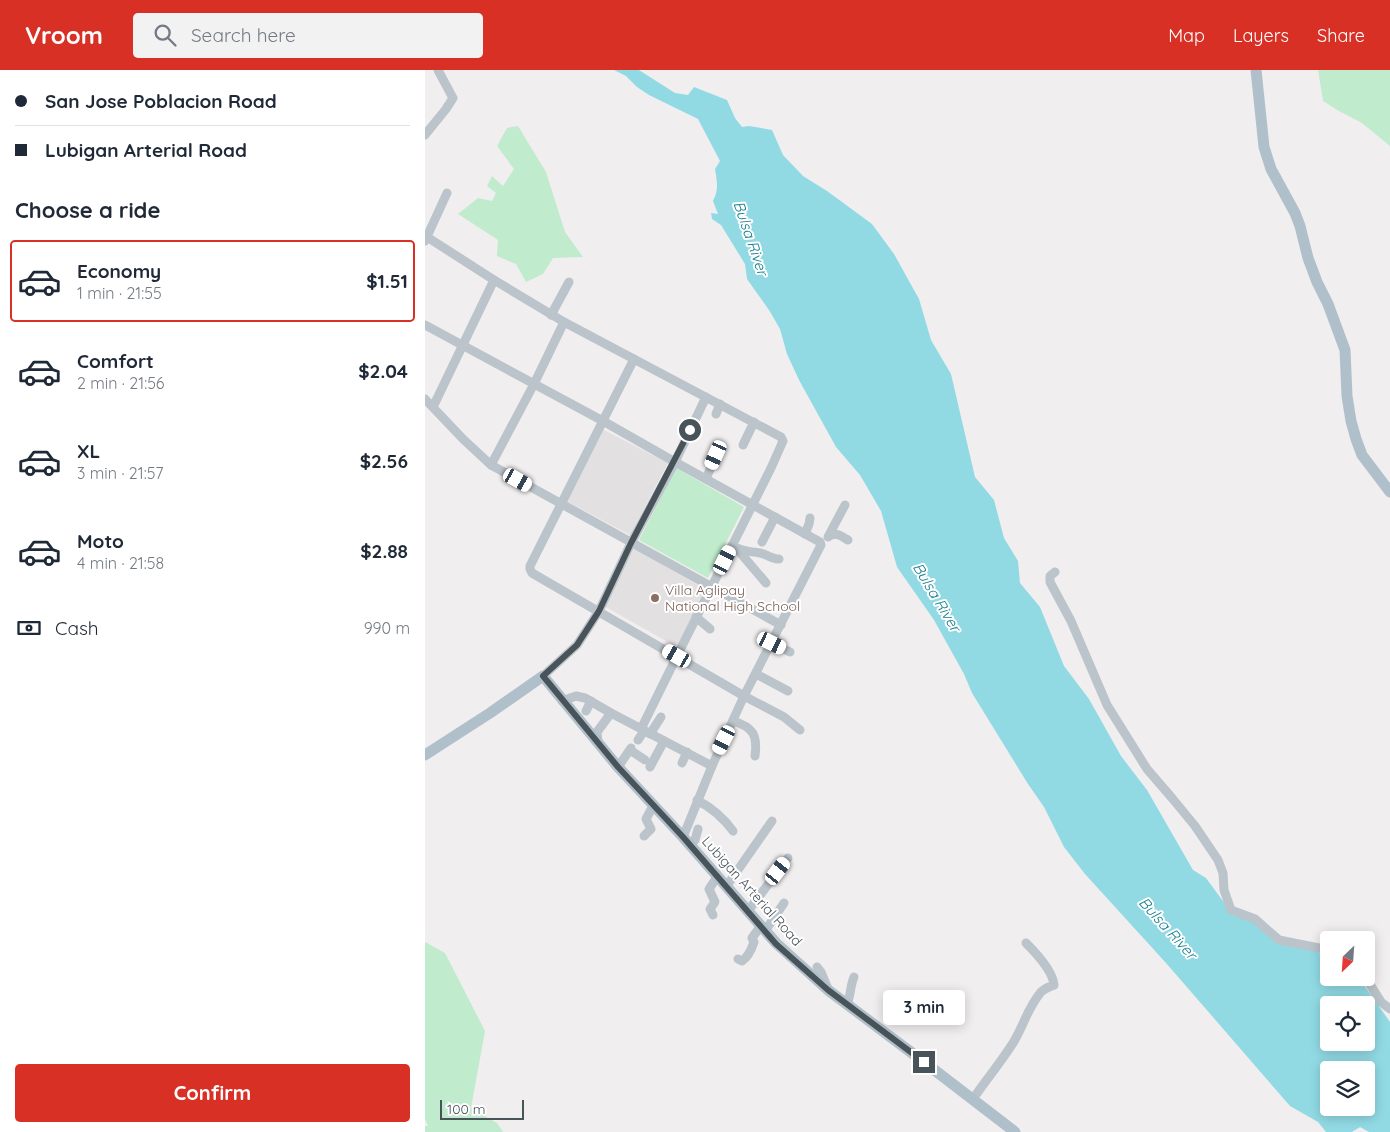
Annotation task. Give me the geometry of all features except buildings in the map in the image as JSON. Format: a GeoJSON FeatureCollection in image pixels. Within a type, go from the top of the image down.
{"type":"FeatureCollection","features":[{"type":"Feature","properties":{"kind":"main road"},"geometry":{"type":"LineString","coordinates":[[1256,70],[1264,147],[1271,169],[1298,219],[1317,282],[1328,304],[1345,350],[1347,396],[1356,439],[1362,455],[1390,492]]}},
{"type":"Feature","properties":{"kind":"main road"},"geometry":{"type":"LineString","coordinates":[[425,755],[543,676]]}},
{"type":"Feature","properties":{"kind":"main road","name":"Lubigan Arterial Road"},"geometry":{"type":"LineString","coordinates":[[543,676],[618,767],[647,812],[686,841],[776,944],[828,990],[973,1099],[989,1108],[1015,1132]]}},
{"type":"Feature","properties":{"kind":"street"},"geometry":{"type":"LineString","coordinates":[[425,135],[453,98],[438,70]]}},
{"type":"Feature","properties":{"kind":"street"},"geometry":{"type":"LineString","coordinates":[[447,193],[426,239],[565,322],[754,422],[781,437],[783,441],[752,505],[735,548],[711,587],[677,656],[645,731]]}},
{"type":"Feature","properties":{"kind":"street"},"geometry":{"type":"LineString","coordinates":[[433,407],[494,280]]}},
{"type":"Feature","properties":{"kind":"street"},"geometry":{"type":"LineString","coordinates":[[551,314],[569,282]]}},
{"type":"Feature","properties":{"kind":"street"},"geometry":{"type":"LineString","coordinates":[[491,465],[565,322]]}},
{"type":"Feature","properties":{"kind":"street"},"geometry":{"type":"LineString","coordinates":[[425,325],[603,421],[820,542],[821,545]]}},
{"type":"Feature","properties":{"kind":"street"},"geometry":{"type":"LineString","coordinates":[[634,359],[530,569],[532,573],[784,717],[800,730]]}},
{"type":"Feature","properties":{"kind":"street"},"geometry":{"type":"LineString","coordinates":[[543,676],[577,645],[599,611],[631,543],[675,462],[706,397]]}},
{"type":"Feature","properties":{"kind":"street"},"geometry":{"type":"LineString","coordinates":[[425,399],[491,465],[781,625]]}},
{"type":"Feature","properties":{"kind":"street"},"geometry":{"type":"LineString","coordinates":[[716,414],[720,404]]}},
{"type":"Feature","properties":{"kind":"street"},"geometry":{"type":"LineString","coordinates":[[743,445],[754,422]]}},
{"type":"Feature","properties":{"kind":"street"},"geometry":{"type":"LineString","coordinates":[[706,479],[716,455]]}},
{"type":"Feature","properties":{"kind":"street"},"geometry":{"type":"LineString","coordinates":[[698,829],[695,840],[686,841],[697,800],[712,766],[720,758],[733,721],[821,545],[829,536],[845,505]]}},
{"type":"Feature","properties":{"kind":"street"},"geometry":{"type":"LineString","coordinates":[[761,542],[775,517]]}},
{"type":"Feature","properties":{"kind":"street"},"geometry":{"type":"LineString","coordinates":[[805,534],[810,518]]}},
{"type":"Feature","properties":{"kind":"street"},"geometry":{"type":"LineString","coordinates":[[829,536],[836,534],[847,540]]}},
{"type":"Feature","properties":{"kind":"street"},"geometry":{"type":"LineString","coordinates":[[735,548],[779,559]]}},
{"type":"Feature","properties":{"kind":"street"},"geometry":{"type":"LineString","coordinates":[[735,548],[766,583]]}},
{"type":"Feature","properties":{"kind":"street"},"geometry":{"type":"LineString","coordinates":[[1055,572],[1050,576],[1050,582],[1071,621],[1107,706],[1147,769],[1195,826],[1219,860],[1223,873],[1224,890],[1231,910],[1255,919],[1279,940],[1320,948]]}},
{"type":"Feature","properties":{"kind":"street"},"geometry":{"type":"LineString","coordinates":[[696,617],[710,629]]}},
{"type":"Feature","properties":{"kind":"street"},"geometry":{"type":"LineString","coordinates":[[772,643],[790,652]]}},
{"type":"Feature","properties":{"kind":"street"},"geometry":{"type":"LineString","coordinates":[[756,674],[788,691]]}},
{"type":"Feature","properties":{"kind":"street"},"geometry":{"type":"LineString","coordinates":[[562,701],[576,696],[585,698],[712,766]]}},
{"type":"Feature","properties":{"kind":"street"},"geometry":{"type":"LineString","coordinates":[[585,711],[591,701]]}},
{"type":"Feature","properties":{"kind":"street"},"geometry":{"type":"LineString","coordinates":[[598,744],[597,732],[611,713]]}},
{"type":"Feature","properties":{"kind":"street"},"geometry":{"type":"LineString","coordinates":[[637,740],[661,716]]}},
{"type":"Feature","properties":{"kind":"street"},"geometry":{"type":"LineString","coordinates":[[733,721],[750,728],[757,740],[755,756]]}},
{"type":"Feature","properties":{"kind":"street"},"geometry":{"type":"LineString","coordinates":[[618,767],[631,749],[647,764],[665,741]]}},
{"type":"Feature","properties":{"kind":"street"},"geometry":{"type":"LineString","coordinates":[[682,764],[687,752]]}},
{"type":"Feature","properties":{"kind":"street"},"geometry":{"type":"LineString","coordinates":[[697,800],[721,815],[733,831]]}},
{"type":"Feature","properties":{"kind":"street"},"geometry":{"type":"LineString","coordinates":[[644,836],[651,828],[646,819],[647,812]]}},
{"type":"Feature","properties":{"kind":"street"},"geometry":{"type":"LineString","coordinates":[[727,887],[772,821]]}},
{"type":"Feature","properties":{"kind":"street"},"geometry":{"type":"LineString","coordinates":[[748,910],[788,858]]}},
{"type":"Feature","properties":{"kind":"street"},"geometry":{"type":"LineString","coordinates":[[713,915],[710,909],[715,902],[709,889],[717,877]]}},
{"type":"Feature","properties":{"kind":"street"},"geometry":{"type":"LineString","coordinates":[[738,959],[742,961],[746,958],[754,942],[753,936],[763,929],[784,903]]}},
{"type":"Feature","properties":{"kind":"street"},"geometry":{"type":"LineString","coordinates":[[973,1099],[1013,1043],[1025,1017],[1042,992],[1055,984],[1027,943]]}},
{"type":"Feature","properties":{"kind":"street"},"geometry":{"type":"LineString","coordinates":[[817,967],[828,990]]}},
{"type":"Feature","properties":{"kind":"street"},"geometry":{"type":"LineString","coordinates":[[847,1004],[851,996],[854,977]]}},
{"type":"Feature","properties":{"kind":"street"},"geometry":{"type":"LineString","coordinates":[[1371,986],[1381,1002],[1390,1009]]}},
{"type":"Feature","properties":{"kind":"shaded area"},"geometry":{"type":"Polygon","coordinates":[[[602,429],[668,463],[630,535],[566,501],[602,429]]]}},
{"type":"Feature","properties":{"kind":"shaded area","name":"Villa Aglipay National High School"},"geometry":{"type":"Polygon","coordinates":[[[634,548],[705,589],[678,645],[675,646],[604,606],[634,548]]]}},
{"type":"Feature","properties":{"kind":"green space"},"geometry":{"type":"Polygon","coordinates":[[[1318,70],[1390,70],[1390,146],[1362,123],[1323,101],[1318,70]]]}},
{"type":"Feature","properties":{"kind":"green space"},"geometry":{"type":"Polygon","coordinates":[[[518,126],[546,172],[565,232],[583,257],[553,258],[543,274],[526,282],[516,264],[497,256],[498,240],[458,214],[478,198],[492,201],[496,193],[487,186],[492,176],[503,186],[514,169],[497,146],[507,128],[518,126]]]}},
{"type":"Feature","properties":{"kind":"green space"},"geometry":{"type":"Polygon","coordinates":[[[676,468],[744,507],[708,578],[639,540],[676,468]]]}},
{"type":"Feature","properties":{"kind":"green space"},"geometry":{"type":"Polygon","coordinates":[[[425,942],[445,953],[485,1031],[471,1108],[497,1123],[503,1132],[425,1132],[425,1126],[428,1126],[425,1119],[425,942]]]}},
{"type":"Feature","properties":{"kind":"water","name":"Bulsa River"},"geometry":{"type":"Polygon","coordinates":[[[614,70],[639,70],[675,93],[688,95],[694,87],[727,100],[735,118],[742,127],[749,126],[772,130],[783,155],[803,176],[872,224],[894,254],[919,299],[931,340],[951,374],[975,477],[994,500],[1004,538],[1018,561],[1020,583],[1040,607],[1064,666],[1089,699],[1121,756],[1147,790],[1193,870],[1206,878],[1231,912],[1254,920],[1277,942],[1312,949],[1320,953],[1320,986],[1365,986],[1372,996],[1320,996],[1320,1051],[1375,1051],[1375,1001],[1390,1022],[1390,1132],[1369,1132],[1360,1127],[1352,1132],[1326,1132],[1318,1122],[1290,1106],[1166,963],[1085,874],[1064,847],[1044,807],[972,693],[964,674],[934,620],[897,567],[881,511],[860,475],[836,447],[799,380],[787,354],[780,329],[747,279],[745,264],[721,225],[712,219],[711,213],[718,214],[713,201],[717,189],[715,169],[720,161],[698,119],[649,95],[626,76],[614,70]]]}},
{"type":"Feature","properties":{"kind":"place","name":"Villa Aglipay National High School"},"geometry":{"type":"Point","coordinates":[655,598]}},
{"type":"Feature","properties":{"kind":"route"},"geometry":{"type":"LineString","coordinates":[[690,430],[675,462],[631,543],[599,611],[577,645],[543,676],[618,767],[683,837],[776,944],[828,990],[924,1062]]}}]}
